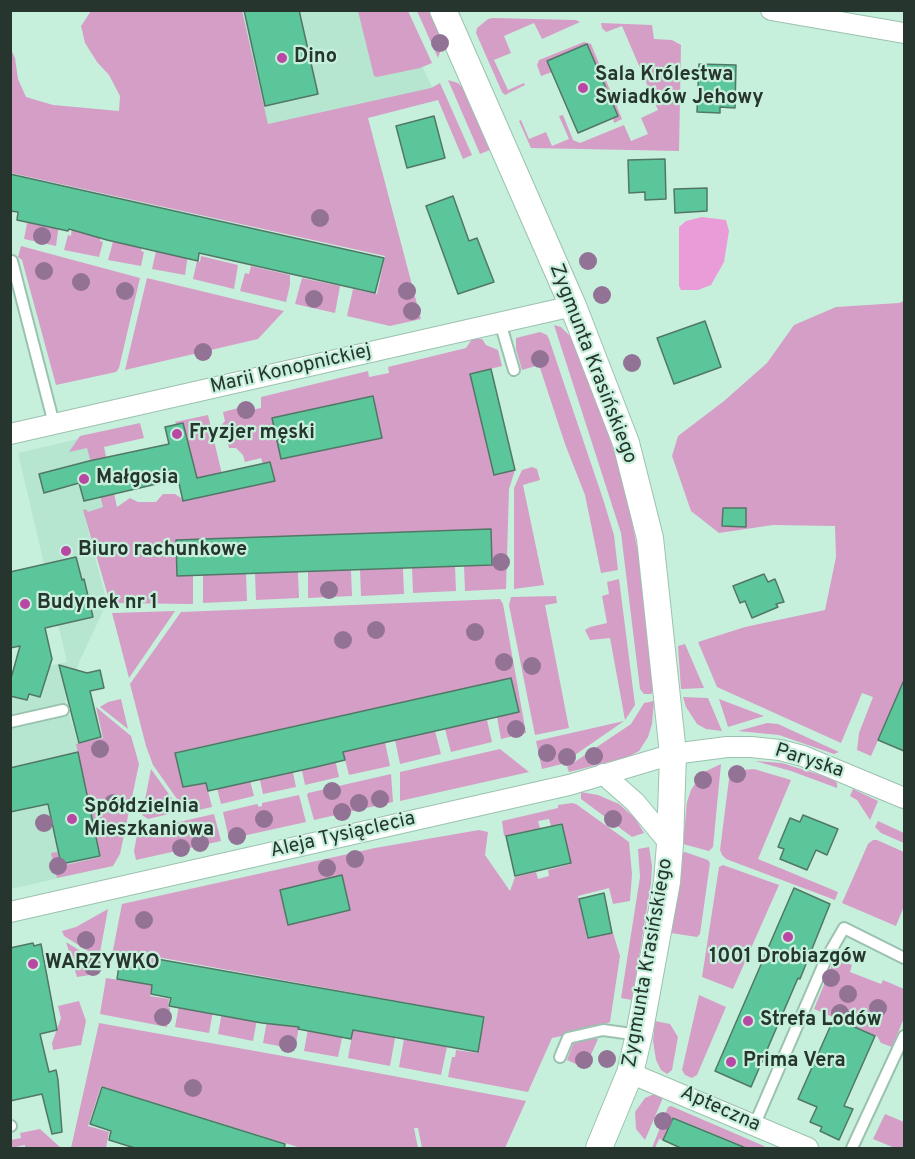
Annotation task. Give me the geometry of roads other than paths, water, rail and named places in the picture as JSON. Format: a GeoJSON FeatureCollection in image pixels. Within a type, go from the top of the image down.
{"type":"FeatureCollection","features":[{"type":"Feature","properties":{"kind":"street","name":"Zygmunta Krasińskiego"},"geometry":{"type":"LineString","coordinates":[[443,10],[573,306],[626,443],[650,538],[673,754],[667,882],[630,1073],[599,1149]]}},
{"type":"Feature","properties":{"kind":"street"},"geometry":{"type":"LineString","coordinates":[[771,10],[904,33]]}},
{"type":"Feature","properties":{"kind":"street","name":"Marii Konopnickiej"},"geometry":{"type":"LineString","coordinates":[[10,434],[573,306]]}},
{"type":"Feature","properties":{"kind":"street","name":"Paryska"},"geometry":{"type":"LineString","coordinates":[[673,754],[727,747],[780,750],[803,756],[904,798]]}},
{"type":"Feature","properties":{"kind":"street","name":"Aleja Tysiąclecia"},"geometry":{"type":"LineString","coordinates":[[10,912],[569,785],[673,754]]}},
{"type":"Feature","properties":{"kind":"street","name":"Zygmunta Krasińskiego"},"geometry":{"type":"LineString","coordinates":[[603,774],[635,802],[670,844]]}},
{"type":"Feature","properties":{"kind":"street","name":"Apteczna"},"geometry":{"type":"LineString","coordinates":[[630,1073],[808,1149]]}},
{"type":"Feature","properties":{"kind":"lane"},"geometry":{"type":"LineString","coordinates":[[12,261],[54,424]]}},
{"type":"Feature","properties":{"kind":"lane"},"geometry":{"type":"LineString","coordinates":[[500,322],[514,370]]}},
{"type":"Feature","properties":{"kind":"lane"},"geometry":{"type":"LineString","coordinates":[[10,722],[63,710]]}},
{"type":"Feature","properties":{"kind":"lane"},"geometry":{"type":"LineString","coordinates":[[754,1126],[826,959],[844,928],[904,958]]}},
{"type":"Feature","properties":{"kind":"lane"},"geometry":{"type":"LineString","coordinates":[[560,1057],[568,1038],[603,1030],[639,1035]]}},
{"type":"Feature","properties":{"kind":"lane"},"geometry":{"type":"LineString","coordinates":[[852,1149],[904,1036]]}},
{"type":"Feature","properties":{"kind":"place","name":"Dino"},"geometry":{"type":"Point","coordinates":[282,58]}},
{"type":"Feature","properties":{"kind":"place","name":"Sala Królestwa Swiadków Jehowy"},"geometry":{"type":"Point","coordinates":[583,88]}},
{"type":"Feature","properties":{"kind":"place","name":"Fryzjer męski"},"geometry":{"type":"Point","coordinates":[177,434]}},
{"type":"Feature","properties":{"kind":"place","name":"Małgosia"},"geometry":{"type":"Point","coordinates":[84,479]}},
{"type":"Feature","properties":{"kind":"place","name":"Biuro rachunkowe"},"geometry":{"type":"Point","coordinates":[66,551]}},
{"type":"Feature","properties":{"kind":"place","name":"Budynek nr 1"},"geometry":{"type":"Point","coordinates":[25,604]}},
{"type":"Feature","properties":{"kind":"place","name":"Spółdzielnia Mieszkaniowa"},"geometry":{"type":"Point","coordinates":[72,819]}},
{"type":"Feature","properties":{"kind":"place","name":"1001 Drobiazgów"},"geometry":{"type":"Point","coordinates":[788,937]}},
{"type":"Feature","properties":{"kind":"place","name":"WARZYWKO"},"geometry":{"type":"Point","coordinates":[33,964]}},
{"type":"Feature","properties":{"kind":"place","name":"Strefa Lodów"},"geometry":{"type":"Point","coordinates":[748,1021]}},
{"type":"Feature","properties":{"kind":"place","name":"Prima Vera"},"geometry":{"type":"Point","coordinates":[731,1062]}}]}
